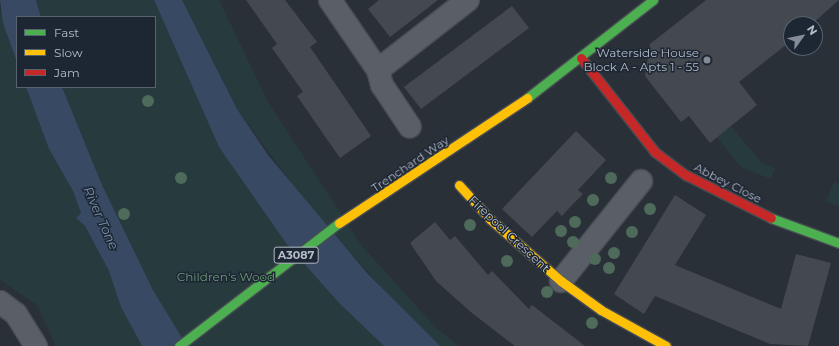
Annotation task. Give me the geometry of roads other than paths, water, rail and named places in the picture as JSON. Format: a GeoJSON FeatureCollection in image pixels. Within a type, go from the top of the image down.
{"type":"FeatureCollection","features":[{"type":"Feature","properties":{"kind":"main road","name":"Trenchard Way"},"geometry":{"type":"LineString","coordinates":[[179,346],[307,246],[420,173],[581,58],[653,0]]}},
{"type":"Feature","properties":{"kind":"main road","name":"Abbey Close"},"geometry":{"type":"LineString","coordinates":[[581,58],[655,152],[686,175],[777,221],[839,243]]}},
{"type":"Feature","properties":{"kind":"main road","name":"Firepool Crescent"},"geometry":{"type":"LineString","coordinates":[[459,185],[495,224],[561,281],[602,310],[666,346]]}},
{"type":"Feature","properties":{"kind":"street"},"geometry":{"type":"LineString","coordinates":[[330,0],[378,70],[382,85],[410,127]]}},
{"type":"Feature","properties":{"kind":"street"},"geometry":{"type":"LineString","coordinates":[[378,70],[468,0]]}},
{"type":"Feature","properties":{"kind":"street","name":"Firepool Crescent"},"geometry":{"type":"LineString","coordinates":[[561,281],[641,180]]}},
{"type":"Feature","properties":{"kind":"street"},"geometry":{"type":"LineString","coordinates":[[0,302],[16,314],[36,346]]}},
{"type":"Feature","properties":{"kind":"water"},"geometry":{"type":"Polygon","coordinates":[[[0,0],[36,0],[41,16],[16,16],[16,59],[3,23],[0,0]]]}},
{"type":"Feature","properties":{"kind":"water"},"geometry":{"type":"Polygon","coordinates":[[[154,0],[182,0],[237,109],[268,155],[367,273],[440,346],[384,346],[339,303],[286,243],[219,147],[154,0]]]}},
{"type":"Feature","properties":{"kind":"water","name":"River Tone"},"geometry":{"type":"Polygon","coordinates":[[[26,88],[62,88],[102,185],[153,290],[187,346],[142,346],[121,307],[109,271],[85,226],[76,218],[81,213],[73,191],[49,149],[26,88]]]}},
{"type":"Feature","properties":{"kind":"place","name":"Waterside House Block A - Apts 1 - 55"},"geometry":{"type":"Point","coordinates":[707,60]}},
{"type":"Feature","properties":{"kind":"park label","name":"Children's Wood"},"geometry":{"type":"Point","coordinates":[226,277]}}]}
